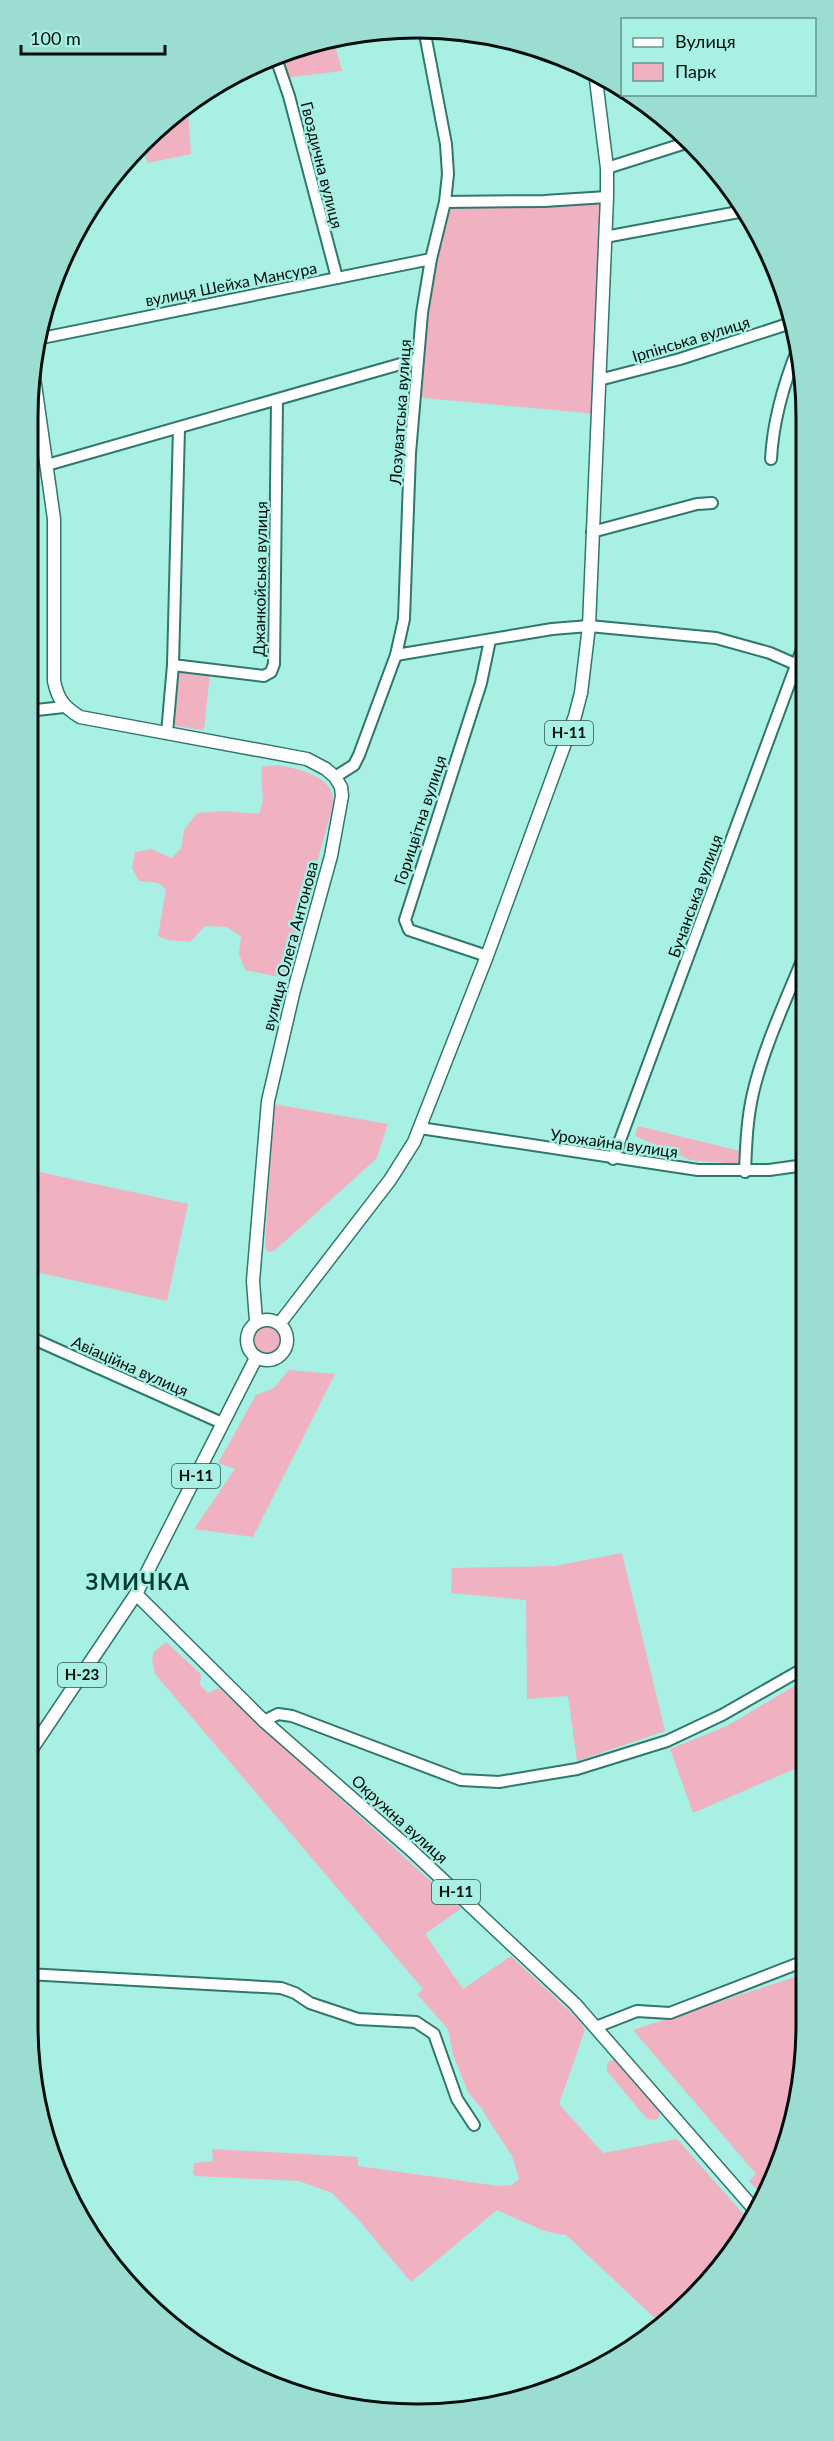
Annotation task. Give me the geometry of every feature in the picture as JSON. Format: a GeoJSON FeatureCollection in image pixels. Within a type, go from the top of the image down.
{"type":"FeatureCollection","features":[{"type":"Feature","properties":{"kind":"main road","name":"Н-11"},"geometry":{"type":"LineString","coordinates":[[280,1323],[390,1180],[420,1128],[487,956],[575,716],[590,626],[607,197],[607,168],[596,83]]}},
{"type":"Feature","properties":{"kind":"main road"},"geometry":{"type":"LineString","coordinates":[[38,404],[54,519],[54,681],[57,695],[64,706],[80,717],[307,759],[326,769],[335,777]]}},
{"type":"Feature","properties":{"kind":"main road","name":"вулиця Олега Антонова"},"geometry":{"type":"LineString","coordinates":[[256,1321],[253,1281],[268,1101],[294,990],[338,826],[342,796],[341,787],[335,777]]}},
{"type":"Feature","properties":{"kind":"main road"},"geometry":{"type":"LineString","coordinates":[[269,1319],[280,1323],[286,1332],[287,1342],[284,1351],[276,1358],[266,1360],[256,1358],[248,1350],[246,1339],[249,1328],[256,1321],[269,1319]]}},
{"type":"Feature","properties":{"kind":"main road","name":"Н-11"},"geometry":{"type":"LineString","coordinates":[[136,1594],[256,1358]]}},
{"type":"Feature","properties":{"kind":"main road","name":"Окружна вулиця"},"geometry":{"type":"LineString","coordinates":[[136,1594],[264,1721],[410,1849],[575,2004],[751,2205]]}},
{"type":"Feature","properties":{"kind":"main road","name":"Н-23"},"geometry":{"type":"LineString","coordinates":[[38,1740],[136,1594]]}},
{"type":"Feature","properties":{"kind":"street","name":"Лозуватська вулиця"},"geometry":{"type":"LineString","coordinates":[[335,777],[354,765],[359,755],[396,655],[405,611],[410,453],[422,313],[431,259],[446,202],[448,174],[446,144],[428,38]]}},
{"type":"Feature","properties":{"kind":"street","name":"Гвоздична вулиця"},"geometry":{"type":"LineString","coordinates":[[277,64],[289,96],[337,278]]}},
{"type":"Feature","properties":{"kind":"street"},"geometry":{"type":"LineString","coordinates":[[607,168],[680,145]]}},
{"type":"Feature","properties":{"kind":"street"},"geometry":{"type":"LineString","coordinates":[[446,202],[544,201],[607,197]]}},
{"type":"Feature","properties":{"kind":"street"},"geometry":{"type":"LineString","coordinates":[[605,237],[737,212]]}},
{"type":"Feature","properties":{"kind":"street","name":"вулиця Шейха Мансура"},"geometry":{"type":"LineString","coordinates":[[46,337],[431,259]]}},
{"type":"Feature","properties":{"kind":"street","name":"Ірпінська вулиця"},"geometry":{"type":"LineString","coordinates":[[599,380],[680,359],[785,325]]}},
{"type":"Feature","properties":{"kind":"street"},"geometry":{"type":"LineString","coordinates":[[47,465],[418,359]]}},
{"type":"Feature","properties":{"kind":"street"},"geometry":{"type":"LineString","coordinates":[[771,459],[772,441],[784,386],[792,363]]}},
{"type":"Feature","properties":{"kind":"street","name":"Джанкойська вулиця"},"geometry":{"type":"LineString","coordinates":[[173,665],[264,676],[272,672],[274,664],[277,401]]}},
{"type":"Feature","properties":{"kind":"street"},"geometry":{"type":"LineString","coordinates":[[167,733],[173,665],[179,428]]}},
{"type":"Feature","properties":{"kind":"street"},"geometry":{"type":"LineString","coordinates":[[592,532],[698,504],[712,503]]}},
{"type":"Feature","properties":{"kind":"street"},"geometry":{"type":"LineString","coordinates":[[396,655],[552,629],[590,626],[716,638],[770,653],[796,664]]}},
{"type":"Feature","properties":{"kind":"street","name":"Горицвітна вулиця"},"geometry":{"type":"LineString","coordinates":[[487,956],[410,930],[405,920],[481,683],[490,640]]}},
{"type":"Feature","properties":{"kind":"street","name":"Бучанська вулиця"},"geometry":{"type":"LineString","coordinates":[[613,1159],[796,677]]}},
{"type":"Feature","properties":{"kind":"street"},"geometry":{"type":"LineString","coordinates":[[38,710],[64,706]]}},
{"type":"Feature","properties":{"kind":"street"},"geometry":{"type":"LineString","coordinates":[[746,1172],[746,1133],[753,1092],[796,977]]}},
{"type":"Feature","properties":{"kind":"street","name":"Урожайна вулиця"},"geometry":{"type":"LineString","coordinates":[[420,1128],[613,1159],[698,1170],[746,1172],[796,1166]]}},
{"type":"Feature","properties":{"kind":"street","name":"Авіаційна вулиця"},"geometry":{"type":"LineString","coordinates":[[38,1341],[222,1423]]}},
{"type":"Feature","properties":{"kind":"street"},"geometry":{"type":"LineString","coordinates":[[264,1721],[278,1714],[292,1716],[461,1780],[499,1782],[577,1768],[667,1741],[722,1715],[796,1673]]}},
{"type":"Feature","properties":{"kind":"street"},"geometry":{"type":"LineString","coordinates":[[596,2027],[637,2011],[670,2013],[796,1964]]}},
{"type":"Feature","properties":{"kind":"street"},"geometry":{"type":"LineString","coordinates":[[38,1975],[281,1988],[295,1993],[310,2003],[358,2019],[416,2022],[434,2034],[458,2099],[474,2125]]}},
{"type":"Feature","properties":{"kind":"green space"},"geometry":{"type":"Polygon","coordinates":[[[335,47],[342,71],[284,78],[278,64],[335,47]]]}},
{"type":"Feature","properties":{"kind":"green space"},"geometry":{"type":"Polygon","coordinates":[[[188,114],[191,154],[148,163],[144,154],[188,114]]]}},
{"type":"Feature","properties":{"kind":"green space"},"geometry":{"type":"Polygon","coordinates":[[[607,197],[597,414],[414,397],[418,359],[445,202],[607,197]]]}},
{"type":"Feature","properties":{"kind":"green space"},"geometry":{"type":"Polygon","coordinates":[[[182,671],[210,674],[204,730],[175,726],[179,674],[182,671]]]}},
{"type":"Feature","properties":{"kind":"green space"},"geometry":{"type":"Polygon","coordinates":[[[277,765],[319,778],[331,790],[333,798],[331,813],[284,978],[245,970],[239,954],[241,936],[226,927],[205,926],[190,942],[168,940],[158,936],[166,889],[158,883],[139,881],[132,868],[135,852],[151,849],[172,858],[181,848],[184,830],[197,813],[223,811],[259,814],[263,796],[262,767],[277,765]]]}},
{"type":"Feature","properties":{"kind":"green space"},"geometry":{"type":"Polygon","coordinates":[[[274,1104],[388,1124],[376,1159],[274,1251],[269,1252],[266,1250],[265,1243],[274,1104]]]}},
{"type":"Feature","properties":{"kind":"green space"},"geometry":{"type":"Polygon","coordinates":[[[638,1126],[740,1151],[738,1164],[690,1160],[635,1136],[638,1126]]]}},
{"type":"Feature","properties":{"kind":"green space"},"geometry":{"type":"Polygon","coordinates":[[[38,1172],[188,1204],[167,1301],[38,1272],[38,1172]]]}},
{"type":"Feature","properties":{"kind":"green space"},"geometry":{"type":"Polygon","coordinates":[[[267,1327],[276,1331],[280,1340],[276,1349],[267,1353],[258,1349],[254,1340],[258,1331],[267,1327]]]}},
{"type":"Feature","properties":{"kind":"green space"},"geometry":{"type":"Polygon","coordinates":[[[289,1370],[335,1374],[253,1537],[194,1529],[235,1469],[218,1463],[256,1395],[274,1388],[289,1370]]]}},
{"type":"Feature","properties":{"kind":"green space"},"geometry":{"type":"Polygon","coordinates":[[[622,1553],[665,1731],[577,1761],[568,1696],[527,1699],[526,1600],[451,1593],[452,1568],[555,1566],[622,1553]]]}},
{"type":"Feature","properties":{"kind":"green space"},"geometry":{"type":"Polygon","coordinates":[[[166,1642],[201,1674],[200,1685],[208,1693],[219,1688],[461,1909],[425,1934],[463,1989],[511,1956],[580,2021],[585,2030],[559,2104],[603,2153],[677,2139],[745,2216],[733,2235],[702,2274],[656,2319],[565,2234],[542,2230],[497,2210],[411,2282],[356,2217],[332,2193],[299,2181],[195,2176],[194,2163],[213,2161],[212,2149],[358,2157],[358,2166],[498,2186],[512,2185],[519,2179],[512,2156],[468,2092],[453,2055],[448,2029],[417,1994],[423,1989],[155,1674],[152,1661],[154,1652],[166,1642]]]}},
{"type":"Feature","properties":{"kind":"green space"},"geometry":{"type":"Polygon","coordinates":[[[796,1685],[796,1768],[693,1813],[670,1749],[727,1726],[796,1685]]]}},
{"type":"Feature","properties":{"kind":"green space"},"geometry":{"type":"Polygon","coordinates":[[[796,1977],[796,2049],[789,2098],[776,2146],[758,2191],[749,2181],[756,2174],[633,2030],[796,1977]]]}},
{"type":"Feature","properties":{"kind":"green space"},"geometry":{"type":"Polygon","coordinates":[[[614,2059],[659,2108],[659,2117],[656,2120],[647,2119],[607,2071],[607,2063],[614,2059]]]}},
{"type":"Feature","properties":{"kind":"district","name":"ЗМИЧКА"},"geometry":{"type":"Point","coordinates":[138,1582]}}]}
